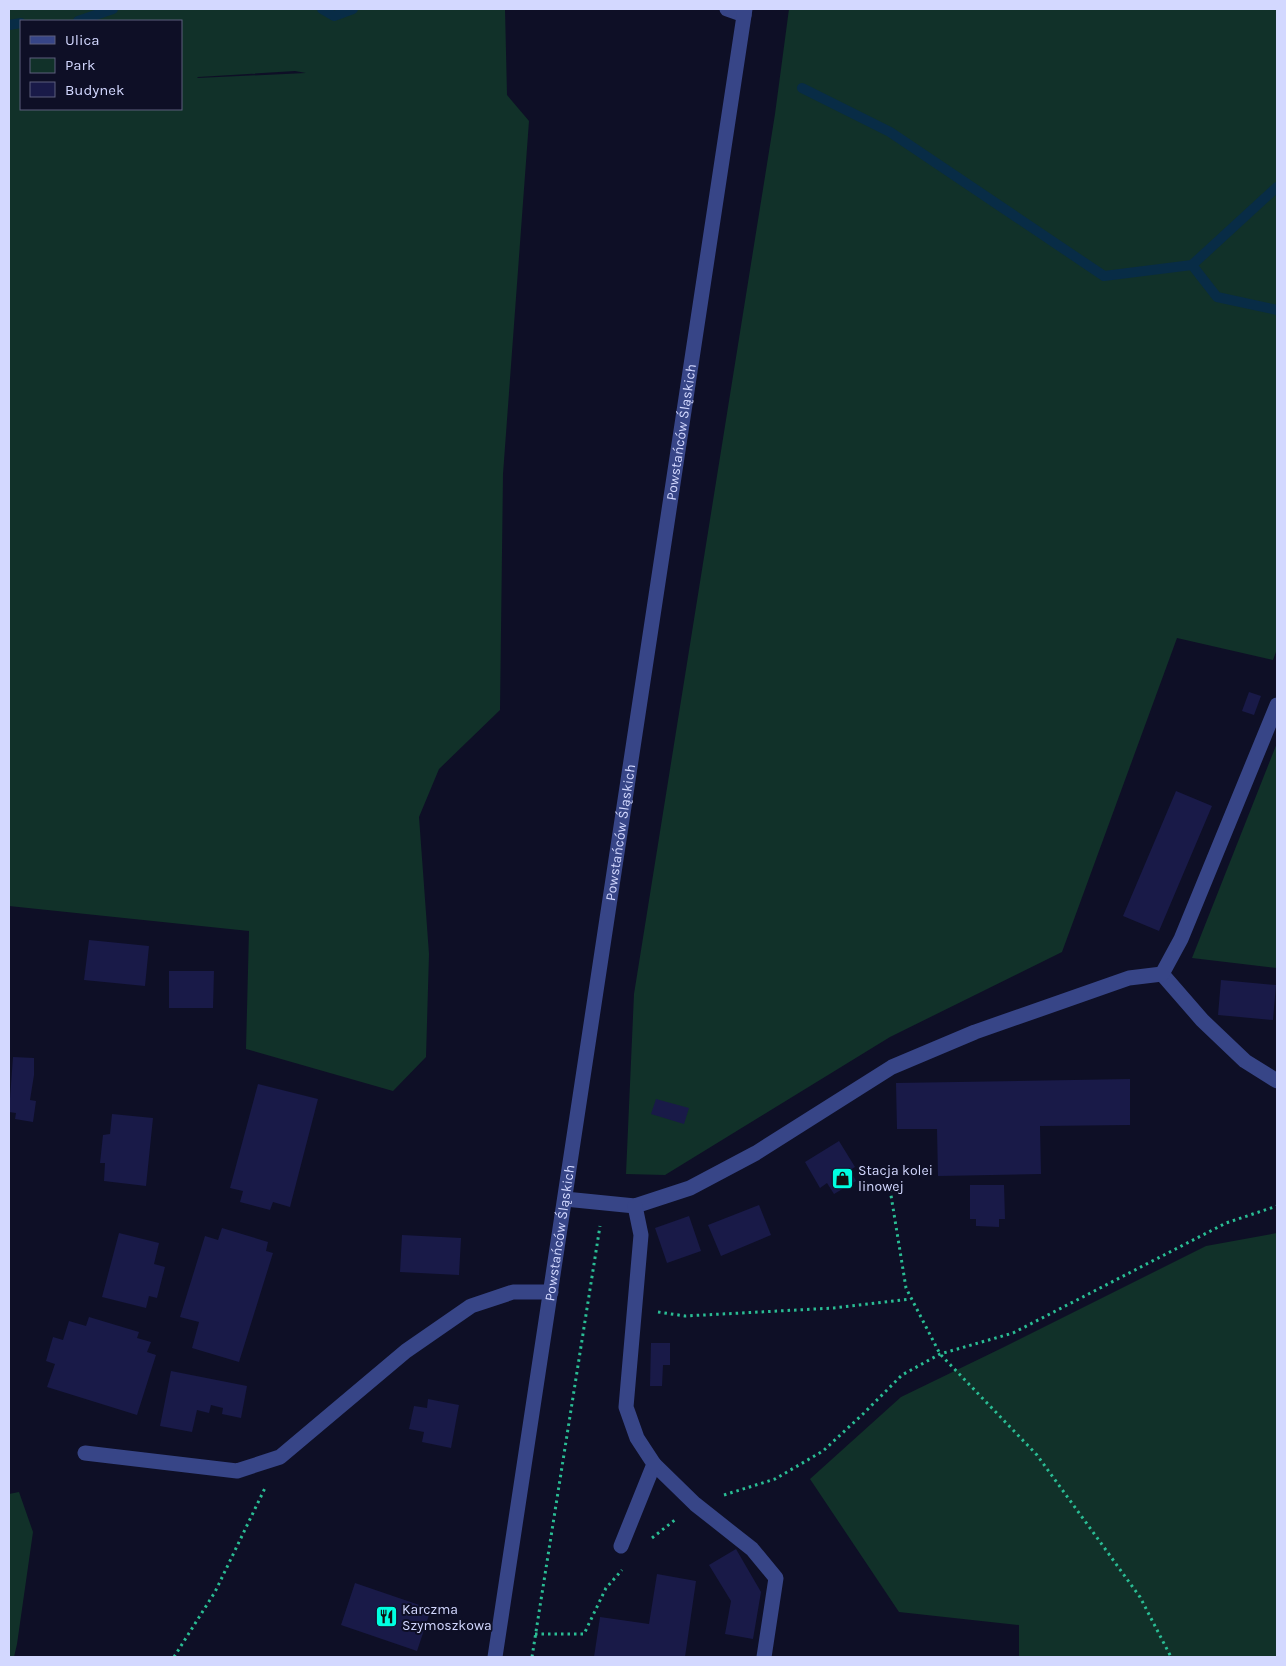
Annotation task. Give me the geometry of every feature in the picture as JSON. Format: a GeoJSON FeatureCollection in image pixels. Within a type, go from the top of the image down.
{"type":"FeatureCollection","features":[{"type":"Feature","properties":{"kind":"street"},"geometry":{"type":"LineString","coordinates":[[727,9],[744,12]]}},
{"type":"Feature","properties":{"kind":"street","name":"Powstańców Śląskich"},"geometry":{"type":"LineString","coordinates":[[495,1657],[744,12]]}},
{"type":"Feature","properties":{"kind":"street"},"geometry":{"type":"LineString","coordinates":[[1162,974],[1181,940],[1277,704]]}},
{"type":"Feature","properties":{"kind":"street"},"geometry":{"type":"LineString","coordinates":[[565,1199],[635,1206],[690,1188],[756,1153],[892,1066],[975,1032],[1129,978],[1162,974]]}},
{"type":"Feature","properties":{"kind":"street"},"geometry":{"type":"LineString","coordinates":[[1162,974],[1202,1020],[1245,1061],[1277,1081]]}},
{"type":"Feature","properties":{"kind":"street"},"geometry":{"type":"LineString","coordinates":[[635,1206],[641,1235],[626,1407],[637,1438],[654,1464],[695,1504],[752,1549],[776,1578],[764,1657]]}},
{"type":"Feature","properties":{"kind":"street"},"geometry":{"type":"LineString","coordinates":[[85,1453],[237,1471],[280,1457],[406,1351],[471,1306],[513,1292],[551,1292]]}},
{"type":"Feature","properties":{"kind":"street"},"geometry":{"type":"LineString","coordinates":[[621,1546],[654,1464]]}},
{"type":"Feature","properties":{"kind":"path"},"geometry":{"type":"LineString","coordinates":[[889,1183],[906,1288],[940,1354],[1037,1455],[1140,1597],[1171,1657]]}},
{"type":"Feature","properties":{"kind":"path"},"geometry":{"type":"LineString","coordinates":[[532,1657],[603,1204]]}},
{"type":"Feature","properties":{"kind":"path"},"geometry":{"type":"LineString","coordinates":[[695,1504],[775,1479],[823,1451],[902,1375],[940,1354],[1013,1333],[1226,1223],[1277,1206]]}},
{"type":"Feature","properties":{"kind":"path"},"geometry":{"type":"LineString","coordinates":[[685,1316],[834,1308],[912,1299]]}},
{"type":"Feature","properties":{"kind":"path"},"geometry":{"type":"LineString","coordinates":[[174,1657],[215,1592],[280,1457]]}},
{"type":"Feature","properties":{"kind":"path"},"geometry":{"type":"LineString","coordinates":[[535,1634],[584,1634],[606,1588]]}},
{"type":"Feature","properties":{"kind":"green space"},"geometry":{"type":"Polygon","coordinates":[[[9,9],[505,9],[507,95],[529,121],[503,474],[500,710],[439,769],[419,817],[429,954],[426,1057],[393,1091],[246,1049],[249,931],[9,906],[9,9]],[[295,71],[197,78],[306,73],[295,71]]]}},
{"type":"Feature","properties":{"kind":"green space"},"geometry":{"type":"Polygon","coordinates":[[[789,9],[1277,9],[1277,649],[1273,660],[1177,638],[1062,952],[890,1037],[665,1175],[626,1174],[634,994],[775,114],[789,9]]]}},
{"type":"Feature","properties":{"kind":"green space"},"geometry":{"type":"Polygon","coordinates":[[[1277,743],[1277,968],[1192,958],[1277,743]]]}},
{"type":"Feature","properties":{"kind":"green space"},"geometry":{"type":"Polygon","coordinates":[[[1277,1233],[1277,1657],[1019,1657],[1019,1625],[899,1612],[810,1479],[901,1397],[1206,1246],[1277,1233]]]}},
{"type":"Feature","properties":{"kind":"green space"},"geometry":{"type":"Polygon","coordinates":[[[19,1492],[33,1532],[17,1644],[14,1657],[9,1657],[9,1494],[19,1492]]]}},
{"type":"Feature","properties":{"kind":"building"},"geometry":{"type":"Polygon","coordinates":[[[1249,692],[1261,696],[1254,715],[1242,711],[1249,692]]]}},
{"type":"Feature","properties":{"kind":"building"},"geometry":{"type":"Polygon","coordinates":[[[1176,791],[1212,806],[1159,931],[1123,916],[1176,791]]]}},
{"type":"Feature","properties":{"kind":"building"},"geometry":{"type":"Polygon","coordinates":[[[89,940],[149,946],[145,986],[84,980],[89,940]]]}},
{"type":"Feature","properties":{"kind":"building"},"geometry":{"type":"Polygon","coordinates":[[[169,971],[214,971],[213,1008],[169,1008],[169,971]]]}},
{"type":"Feature","properties":{"kind":"building"},"geometry":{"type":"Polygon","coordinates":[[[1221,980],[1276,985],[1273,1020],[1218,1015],[1221,980]]]}},
{"type":"Feature","properties":{"kind":"building"},"geometry":{"type":"Polygon","coordinates":[[[13,1057],[34,1058],[34,1075],[30,1100],[36,1101],[33,1122],[15,1119],[16,1113],[9,1112],[13,1057]]]}},
{"type":"Feature","properties":{"kind":"building"},"geometry":{"type":"Polygon","coordinates":[[[1130,1079],[1130,1125],[1040,1126],[1041,1174],[938,1176],[937,1129],[897,1129],[896,1083],[1130,1079]]]}},
{"type":"Feature","properties":{"kind":"building"},"geometry":{"type":"Polygon","coordinates":[[[258,1084],[318,1099],[290,1207],[273,1202],[270,1210],[240,1202],[243,1191],[230,1188],[258,1084]]]}},
{"type":"Feature","properties":{"kind":"building"},"geometry":{"type":"Polygon","coordinates":[[[656,1099],[689,1108],[684,1124],[651,1114],[656,1099]]]}},
{"type":"Feature","properties":{"kind":"building"},"geometry":{"type":"Polygon","coordinates":[[[112,1114],[153,1118],[146,1186],[104,1181],[105,1163],[100,1163],[103,1135],[110,1134],[112,1114]]]}},
{"type":"Feature","properties":{"kind":"building"},"geometry":{"type":"Polygon","coordinates":[[[839,1141],[855,1167],[850,1170],[856,1181],[834,1194],[827,1183],[820,1188],[805,1162],[839,1141]]]}},
{"type":"Feature","properties":{"kind":"building"},"geometry":{"type":"Polygon","coordinates":[[[970,1185],[1004,1185],[1005,1219],[999,1219],[999,1227],[976,1226],[976,1219],[970,1219],[970,1185]]]}},
{"type":"Feature","properties":{"kind":"building"},"geometry":{"type":"Polygon","coordinates":[[[759,1205],[771,1235],[721,1256],[708,1225],[759,1205]]]}},
{"type":"Feature","properties":{"kind":"building"},"geometry":{"type":"Polygon","coordinates":[[[689,1216],[701,1251],[667,1263],[655,1228],[689,1216]]]}},
{"type":"Feature","properties":{"kind":"building"},"geometry":{"type":"Polygon","coordinates":[[[222,1228],[268,1242],[266,1251],[273,1253],[239,1362],[192,1348],[199,1322],[180,1317],[205,1236],[218,1240],[222,1228]]]}},
{"type":"Feature","properties":{"kind":"building"},"geometry":{"type":"Polygon","coordinates":[[[119,1233],[159,1243],[154,1264],[165,1267],[157,1298],[149,1296],[146,1308],[102,1297],[119,1233]]]}},
{"type":"Feature","properties":{"kind":"building"},"geometry":{"type":"Polygon","coordinates":[[[402,1235],[461,1238],[459,1275],[400,1272],[402,1235]]]}},
{"type":"Feature","properties":{"kind":"building"},"geometry":{"type":"Polygon","coordinates":[[[89,1317],[139,1332],[137,1338],[151,1342],[147,1352],[156,1355],[137,1415],[47,1387],[55,1364],[46,1361],[53,1337],[63,1340],[69,1321],[86,1326],[89,1317]]]}},
{"type":"Feature","properties":{"kind":"building"},"geometry":{"type":"Polygon","coordinates":[[[651,1343],[670,1343],[670,1365],[663,1365],[662,1386],[650,1386],[651,1343]]]}},
{"type":"Feature","properties":{"kind":"building"},"geometry":{"type":"Polygon","coordinates":[[[171,1371],[247,1386],[241,1418],[222,1414],[223,1408],[211,1405],[209,1413],[197,1410],[192,1432],[160,1426],[171,1371]]]}},
{"type":"Feature","properties":{"kind":"building"},"geometry":{"type":"Polygon","coordinates":[[[428,1399],[459,1405],[451,1448],[422,1442],[424,1432],[409,1429],[414,1406],[427,1408],[428,1399]]]}},
{"type":"Feature","properties":{"kind":"building"},"geometry":{"type":"Polygon","coordinates":[[[736,1549],[761,1592],[753,1639],[725,1634],[731,1601],[709,1565],[736,1549]]]}},
{"type":"Feature","properties":{"kind":"building"},"geometry":{"type":"Polygon","coordinates":[[[657,1574],[696,1581],[685,1657],[594,1657],[600,1617],[649,1624],[657,1574]]]}},
{"type":"Feature","properties":{"kind":"building","name":"Karczma Szymoszkowa"},"geometry":{"type":"Polygon","coordinates":[[[355,1583],[431,1609],[417,1651],[341,1625],[355,1583]]]}},
{"type":"Feature","properties":{"kind":"waterway"},"geometry":{"type":"LineString","coordinates":[[81,20],[113,9]]}},
{"type":"Feature","properties":{"kind":"waterway"},"geometry":{"type":"LineString","coordinates":[[322,9],[334,16],[353,9]]}},
{"type":"Feature","properties":{"kind":"waterway"},"geometry":{"type":"LineString","coordinates":[[9,25],[20,23]]}},
{"type":"Feature","properties":{"kind":"waterway"},"geometry":{"type":"LineString","coordinates":[[802,88],[890,132],[1104,276],[1192,265],[1277,187]]}},
{"type":"Feature","properties":{"kind":"waterway"},"geometry":{"type":"LineString","coordinates":[[1192,265],[1217,297],[1277,310]]}},
{"type":"Feature","properties":{"kind":"place","name":"Stacja kolei linowej"},"geometry":{"type":"Point","coordinates":[842,1178]}},
{"type":"Feature","properties":{"kind":"place","name":"Karczma Szymoszkowa"},"geometry":{"type":"Point","coordinates":[386,1617]}}]}
